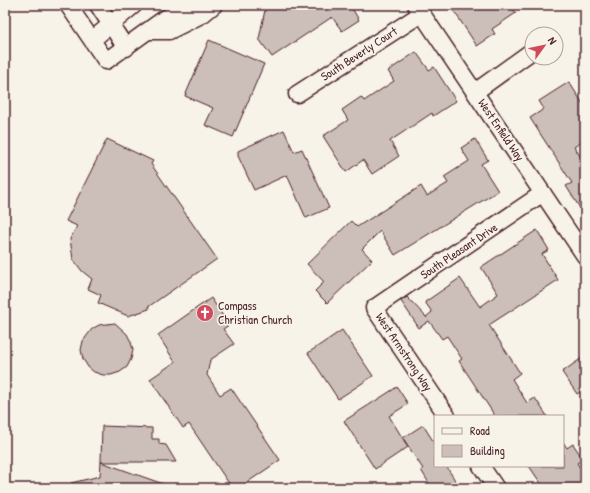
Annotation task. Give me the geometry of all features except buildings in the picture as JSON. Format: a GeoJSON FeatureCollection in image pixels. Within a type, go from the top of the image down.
{"type":"FeatureCollection","features":[{"type":"Feature","properties":{"kind":"street"},"geometry":{"type":"LineString","coordinates":[[68,5],[106,61],[150,31],[164,18],[190,5]]}},
{"type":"Feature","properties":{"kind":"street"},"geometry":{"type":"LineString","coordinates":[[98,5],[126,48]]}},
{"type":"Feature","properties":{"kind":"street"},"geometry":{"type":"LineString","coordinates":[[92,40],[134,5]]}},
{"type":"Feature","properties":{"kind":"street"},"geometry":{"type":"LineString","coordinates":[[150,31],[169,31],[203,14],[214,5]]}},
{"type":"Feature","properties":{"kind":"street","name":"West Enfield Way"},"geometry":{"type":"LineString","coordinates":[[418,9],[585,256]]}},
{"type":"Feature","properties":{"kind":"street","name":"South Beverly Court"},"geometry":{"type":"LineString","coordinates":[[297,94],[418,9]]}},
{"type":"Feature","properties":{"kind":"street"},"geometry":{"type":"LineString","coordinates":[[475,92],[524,57]]}},
{"type":"Feature","properties":{"kind":"street","name":"South Pleasant Drive"},"geometry":{"type":"LineString","coordinates":[[374,308],[543,193]]}},
{"type":"Feature","properties":{"kind":"street","name":"West Armstrong Way"},"geometry":{"type":"LineString","coordinates":[[374,308],[446,415]]}},
{"type":"Feature","properties":{"kind":"street"},"geometry":{"type":"LineString","coordinates":[[482,467],[496,488]]}},
{"type":"Feature","properties":{"kind":"place","name":"Compass Christian Church"},"geometry":{"type":"Point","coordinates":[205,313]}}]}
